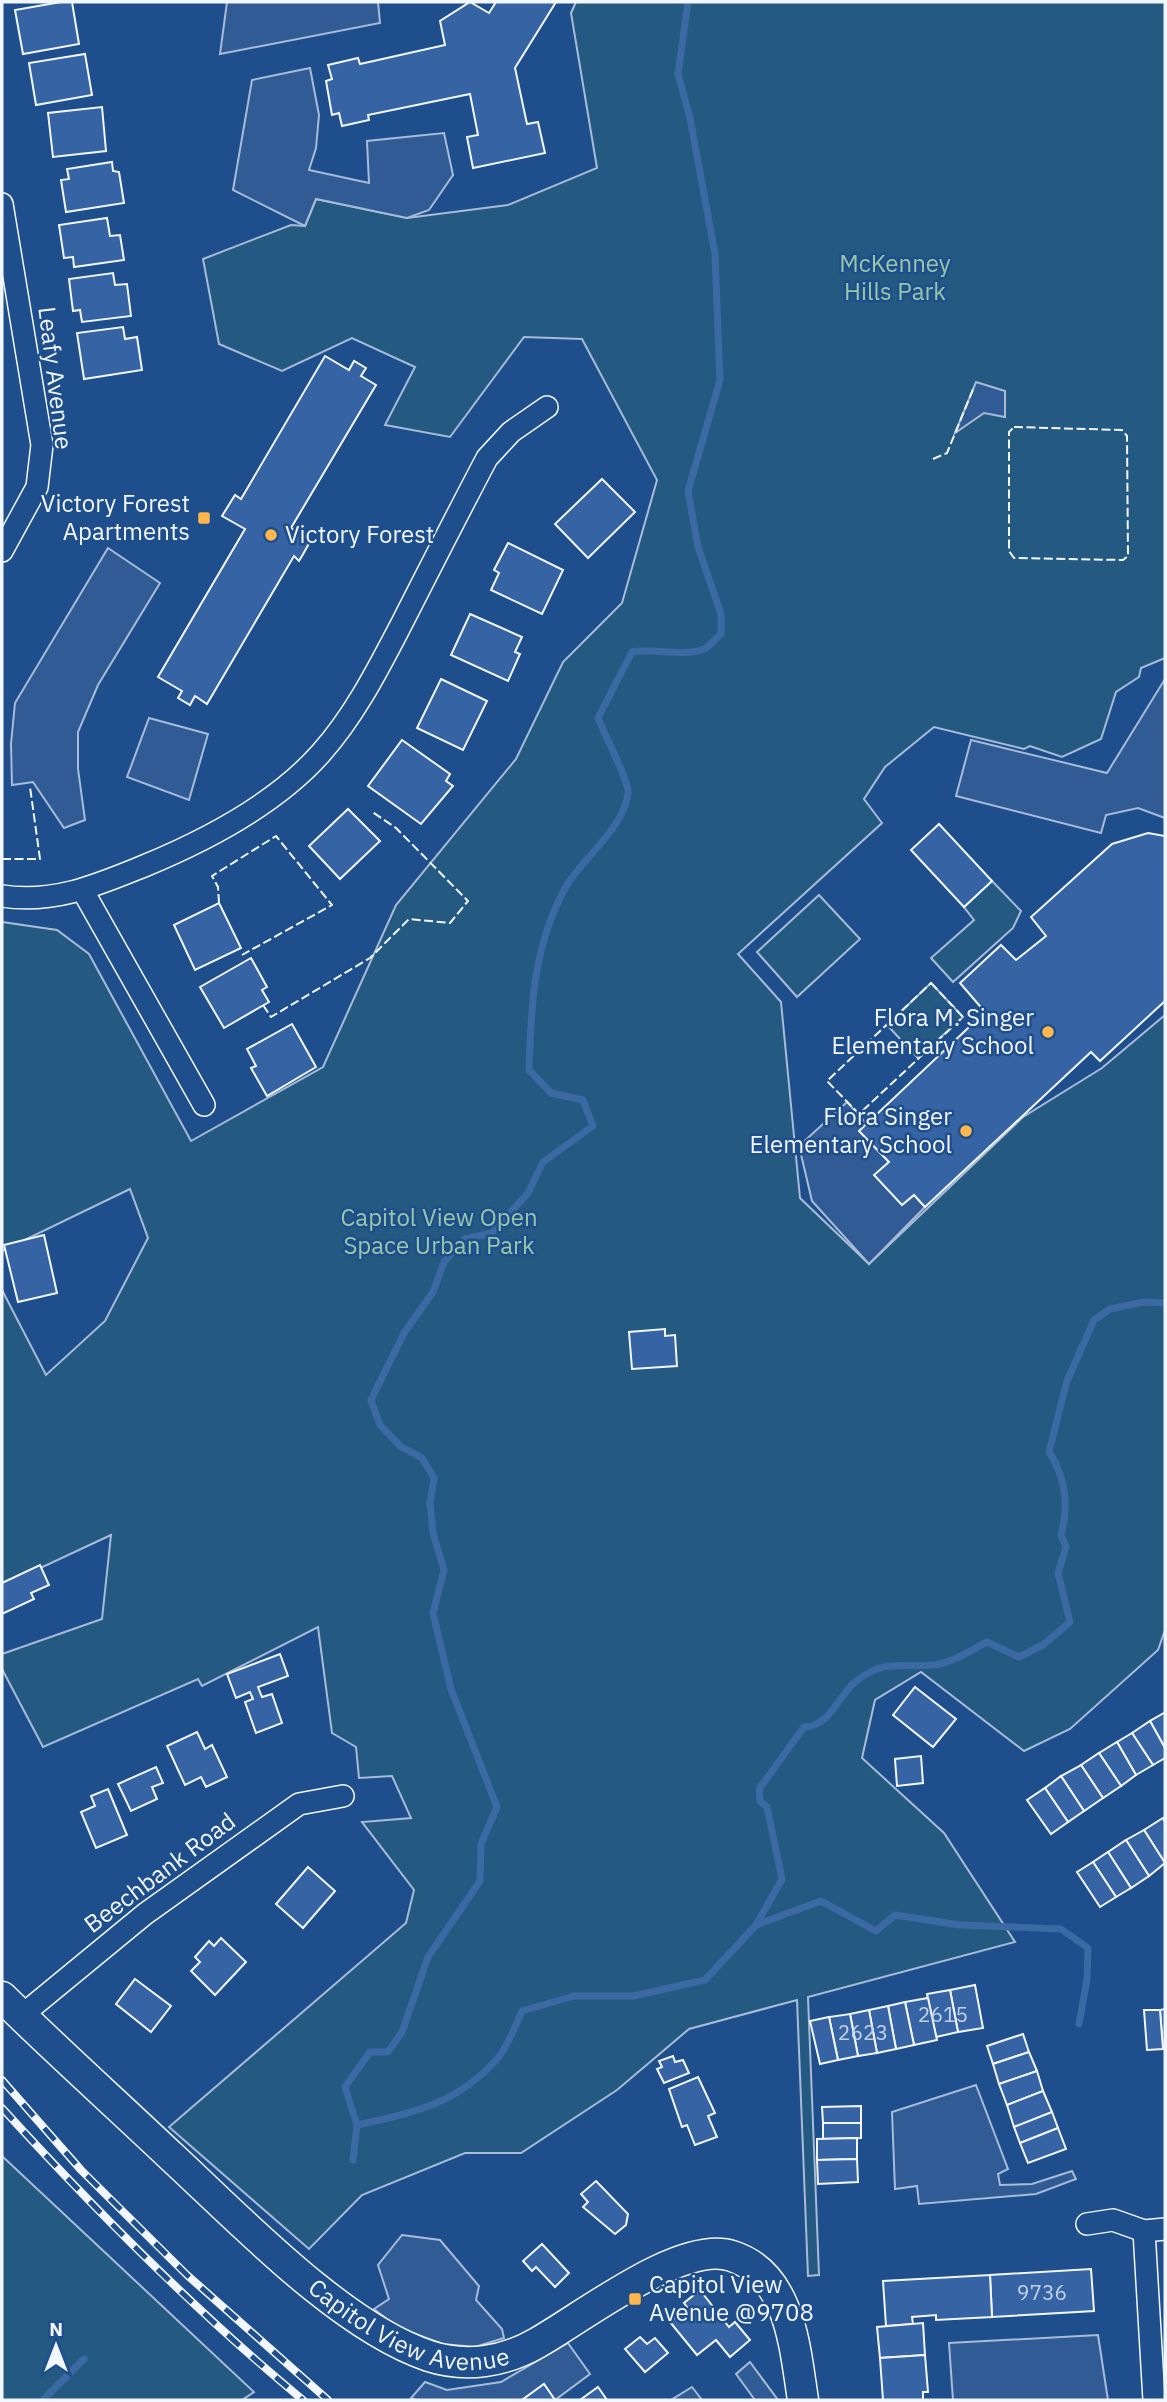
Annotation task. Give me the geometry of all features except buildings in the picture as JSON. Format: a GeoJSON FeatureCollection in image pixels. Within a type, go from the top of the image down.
{"type":"FeatureCollection","features":[{"type":"Feature","properties":{"kind":"main road","name":"Capitol View Avenue"},"geometry":{"type":"LineString","coordinates":[[11,2006],[294,2269],[349,2313],[405,2345],[444,2360],[474,2362],[501,2359],[535,2345],[669,2263],[698,2254],[730,2255],[752,2265],[773,2285],[794,2342],[803,2400]]}},
{"type":"Feature","properties":{"kind":"street","name":"Leafy Avenue"},"geometry":{"type":"LineString","coordinates":[[2,205],[42,445],[37,487],[2,551]]}},
{"type":"Feature","properties":{"kind":"street"},"geometry":{"type":"LineString","coordinates":[[2,896],[51,898],[83,891],[176,853],[251,811],[322,752],[368,686],[487,458],[511,432],[547,407]]}},
{"type":"Feature","properties":{"kind":"street"},"geometry":{"type":"LineString","coordinates":[[83,891],[204,1105]]}},
{"type":"Feature","properties":{"kind":"street","name":"Beechbank Road"},"geometry":{"type":"LineString","coordinates":[[11,2006],[289,1810],[299,1804],[344,1796]]}},
{"type":"Feature","properties":{"kind":"street"},"geometry":{"type":"LineString","coordinates":[[1087,2224],[1113,2220],[1155,2230],[1154,2400]]}},
{"type":"Feature","properties":{"kind":"green space"},"geometry":{"type":"Polygon","coordinates":[[[576,2],[1165,2],[1165,658],[1141,668],[1139,677],[1116,692],[1101,739],[1062,757],[1030,746],[1024,749],[934,727],[885,767],[864,799],[882,823],[738,954],[781,1002],[800,1198],[869,1264],[1023,1117],[1102,1068],[1165,1015],[1165,1630],[1158,1650],[1070,1729],[1024,1751],[921,1672],[875,1700],[862,1758],[944,1833],[1015,1942],[808,1997],[819,2275],[808,2276],[797,2000],[689,2029],[617,2090],[521,2153],[465,2153],[362,2195],[309,2249],[169,2127],[406,1923],[414,1890],[362,1822],[411,1818],[392,1776],[359,1778],[356,1747],[332,1733],[318,1627],[202,1686],[198,1679],[43,1747],[2,1669],[2,1654],[102,1619],[111,1535],[2,1586],[2,1290],[46,1375],[105,1321],[148,1238],[130,1189],[2,1251],[2,922],[57,930],[89,954],[191,1141],[323,1067],[396,905],[516,759],[563,662],[622,603],[657,480],[582,339],[524,337],[450,437],[385,425],[415,367],[352,338],[282,371],[219,344],[203,259],[291,225],[305,226],[316,199],[407,218],[508,205],[597,168],[571,13],[576,2]]]}},
{"type":"Feature","properties":{"kind":"green space"},"geometry":{"type":"Polygon","coordinates":[[[992,881],[1021,911],[1013,928],[953,982],[931,958],[974,920],[964,907],[992,881]]]}},
{"type":"Feature","properties":{"kind":"green space"},"geometry":{"type":"Polygon","coordinates":[[[819,895],[860,939],[797,997],[757,952],[819,895]]]}},
{"type":"Feature","properties":{"kind":"green space"},"geometry":{"type":"Polygon","coordinates":[[[931,983],[963,1017],[918,1058],[887,1025],[931,983]]]}},
{"type":"Feature","properties":{"kind":"green space"},"geometry":{"type":"Polygon","coordinates":[[[2,2156],[254,2392],[242,2400],[2,2400],[2,2156]]]}},
{"type":"Feature","properties":{"kind":"shaded area"},"geometry":{"type":"Polygon","coordinates":[[[227,2],[378,2],[380,23],[220,54],[227,2]]]}},
{"type":"Feature","properties":{"kind":"shaded area"},"geometry":{"type":"Polygon","coordinates":[[[310,68],[319,115],[316,148],[309,170],[369,183],[367,141],[444,133],[453,175],[429,210],[407,218],[316,199],[305,226],[233,190],[252,80],[310,68]]]}},
{"type":"Feature","properties":{"kind":"shaded area"},"geometry":{"type":"Polygon","coordinates":[[[976,382],[1005,391],[1005,417],[984,413],[955,433],[976,382]]]}},
{"type":"Feature","properties":{"kind":"shaded area"},"geometry":{"type":"Polygon","coordinates":[[[108,548],[160,583],[98,685],[78,732],[78,769],[85,820],[64,828],[33,782],[12,785],[11,744],[15,703],[108,548]]]}},
{"type":"Feature","properties":{"kind":"shaded area"},"geometry":{"type":"Polygon","coordinates":[[[1165,679],[1165,818],[1138,808],[1106,815],[1101,833],[956,796],[971,740],[1107,773],[1165,679]]]}},
{"type":"Feature","properties":{"kind":"shaded area"},"geometry":{"type":"Polygon","coordinates":[[[149,718],[208,734],[189,800],[127,777],[149,718]]]}},
{"type":"Feature","properties":{"kind":"shaded area"},"geometry":{"type":"Polygon","coordinates":[[[847,1102],[867,1124],[860,1131],[889,1162],[875,1175],[902,1205],[914,1195],[925,1207],[869,1264],[812,1201],[799,1146],[847,1102]]]}},
{"type":"Feature","properties":{"kind":"shaded area"},"geometry":{"type":"Polygon","coordinates":[[[976,2085],[1008,2169],[998,2174],[1000,2185],[1032,2184],[1072,2171],[1076,2179],[1036,2194],[919,2204],[917,2186],[895,2189],[892,2112],[976,2085]]]}},
{"type":"Feature","properties":{"kind":"shaded area"},"geometry":{"type":"Polygon","coordinates":[[[402,2235],[440,2240],[479,2286],[476,2300],[502,2329],[504,2338],[475,2347],[443,2344],[397,2327],[374,2309],[389,2299],[378,2265],[402,2235]]]}},
{"type":"Feature","properties":{"kind":"shaded area"},"geometry":{"type":"Polygon","coordinates":[[[1098,2335],[1108,2400],[953,2400],[949,2343],[1098,2335]]]}},
{"type":"Feature","properties":{"kind":"shaded area"},"geometry":{"type":"Polygon","coordinates":[[[568,2343],[590,2374],[555,2400],[544,2384],[522,2400],[411,2398],[425,2382],[447,2390],[501,2382],[568,2343]]]}},
{"type":"Feature","properties":{"kind":"shaded area"},"geometry":{"type":"Polygon","coordinates":[[[750,2362],[778,2400],[755,2400],[736,2374],[750,2362]]]}},
{"type":"Feature","properties":{"kind":"shaded area"},"geometry":{"type":"Polygon","coordinates":[[[692,2387],[702,2400],[671,2400],[692,2387]]]}},
{"type":"Feature","properties":{"kind":"waterway"},"geometry":{"type":"LineString","coordinates":[[353,2160],[357,2125],[345,2087],[370,2052],[388,2052],[402,2032],[428,1957],[480,1881],[481,1844],[497,1807],[451,1689],[433,1613],[444,1570],[433,1533],[430,1503],[434,1478],[422,1458],[400,1446],[380,1425],[371,1400],[404,1333],[433,1292],[444,1262],[465,1239],[492,1233],[528,1193],[543,1162],[593,1126],[583,1100],[551,1093],[529,1070],[535,980],[552,915],[569,881],[619,819],[628,792],[621,768],[598,718],[632,652],[696,651],[706,648],[721,634],[721,614],[698,547],[688,491],[720,380],[715,254],[690,118],[678,74],[688,2]]}},
{"type":"Feature","properties":{"kind":"waterway"},"geometry":{"type":"LineString","coordinates":[[357,2125],[415,2111],[466,2087],[501,2054],[522,2011],[574,1996],[633,1996],[705,1980],[756,1925],[782,1879],[767,1807],[760,1801],[759,1789],[804,1727],[821,1722],[855,1682],[875,1670],[893,1666],[939,1664],[987,1642],[1019,1657],[1043,1645],[1070,1622],[1058,1573],[1066,1547],[1061,1535],[1065,1513],[1064,1492],[1059,1472],[1049,1452],[1067,1381],[1094,1320],[1110,1309],[1144,1302],[1165,1303]]}},
{"type":"Feature","properties":{"kind":"waterway"},"geometry":{"type":"LineString","coordinates":[[756,1925],[821,1901],[876,1931],[895,1915],[960,1925],[1061,1929],[1088,1948],[1087,1979],[1079,2024]]}},
{"type":"Feature","properties":{"kind":"waterway"},"geometry":{"type":"LineString","coordinates":[[43,2400],[84,2359]]}},
{"type":"Feature","properties":{"kind":"railway"},"geometry":{"type":"LineString","coordinates":[[2,2080],[81,2170],[187,2275],[328,2400]]}},
{"type":"Feature","properties":{"kind":"railway"},"geometry":{"type":"LineString","coordinates":[[2,2108],[147,2259],[303,2400]]}},
{"type":"Feature","properties":{"kind":"fence"},"geometry":{"type":"LineString","coordinates":[[933,459],[947,453],[974,387]]}},
{"type":"Feature","properties":{"kind":"fence"},"geometry":{"type":"LineString","coordinates":[[1014,427],[1122,430],[1127,436],[1128,556],[1123,560],[1014,558],[1009,551],[1009,432],[1014,427]]}},
{"type":"Feature","properties":{"kind":"fence"},"geometry":{"type":"LineString","coordinates":[[2,859],[40,859],[30,787]]}},
{"type":"Feature","properties":{"kind":"fence"},"geometry":{"type":"LineString","coordinates":[[263,1005],[271,1017],[370,958],[409,919],[450,923],[468,901],[396,828],[371,811]]}},
{"type":"Feature","properties":{"kind":"fence"},"geometry":{"type":"LineString","coordinates":[[219,903],[218,887],[212,876],[276,836],[332,905],[242,955]]}},
{"type":"Feature","properties":{"kind":"fence"},"geometry":{"type":"LineString","coordinates":[[931,983],[963,1017],[859,1114],[827,1081],[931,983]]}},
{"type":"Feature","properties":{"kind":"place","name":"Victory Forest Apartments"},"geometry":{"type":"Point","coordinates":[204,518]}},
{"type":"Feature","properties":{"kind":"place","name":"Victory Forest"},"geometry":{"type":"Point","coordinates":[271,535]}},
{"type":"Feature","properties":{"kind":"place","name":"Flora M. Singer Elementary School"},"geometry":{"type":"Point","coordinates":[1048,1032]}},
{"type":"Feature","properties":{"kind":"place","name":"Flora Singer Elementary School"},"geometry":{"type":"Point","coordinates":[966,1131]}},
{"type":"Feature","properties":{"kind":"place","name":"Capitol View Avenue @9708"},"geometry":{"type":"Point","coordinates":[635,2299]}},
{"type":"Feature","properties":{"kind":"park label","name":"McKenney Hills Park"},"geometry":{"type":"Point","coordinates":[895,278]}},
{"type":"Feature","properties":{"kind":"park label","name":"Capitol View Open Space Urban Park"},"geometry":{"type":"Point","coordinates":[439,1232]}}]}
